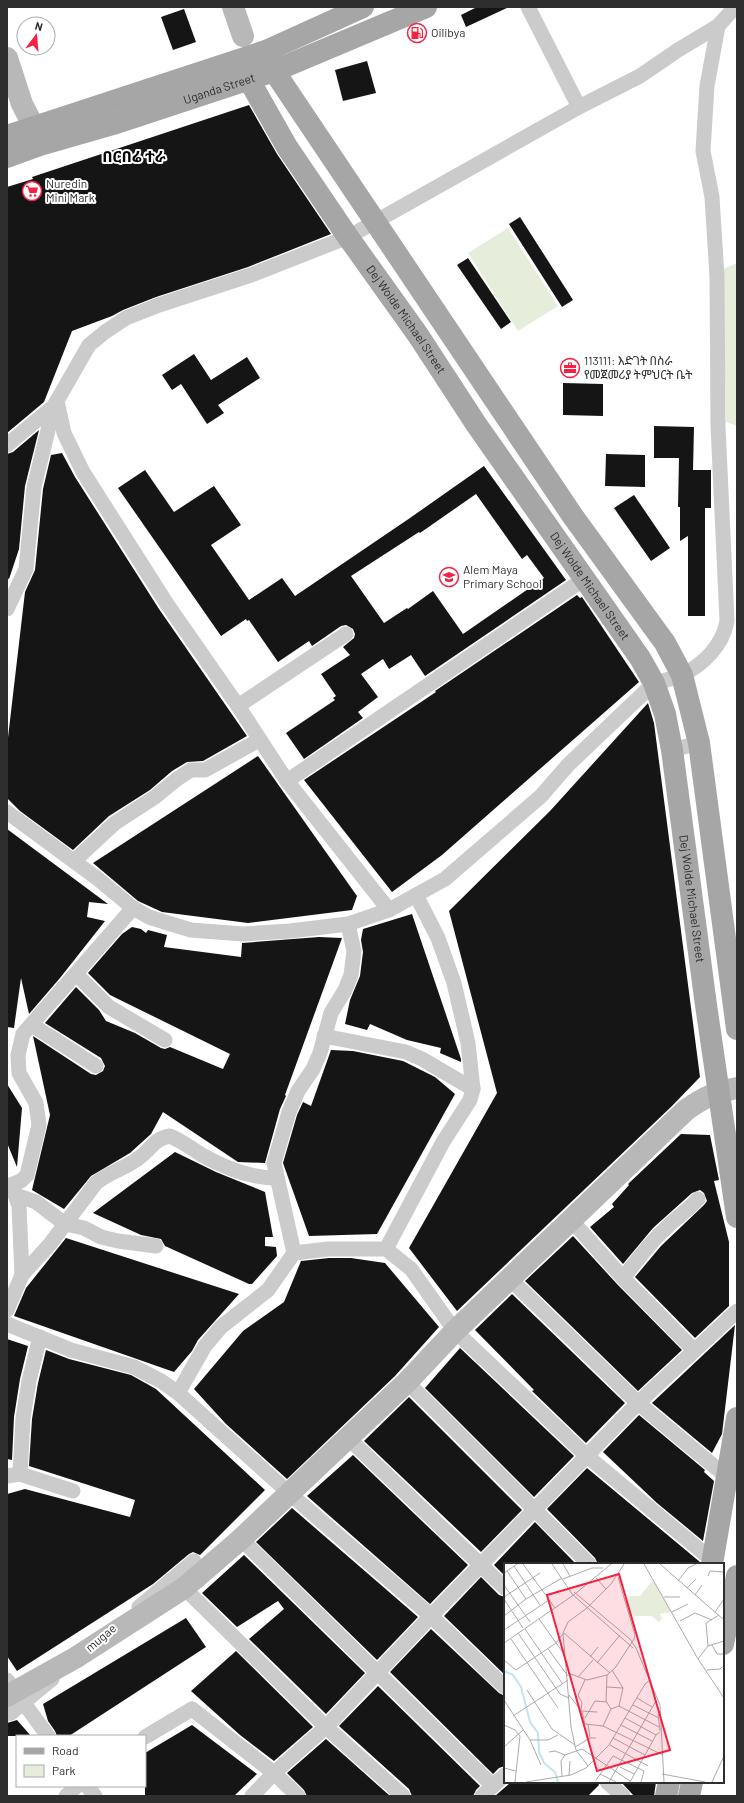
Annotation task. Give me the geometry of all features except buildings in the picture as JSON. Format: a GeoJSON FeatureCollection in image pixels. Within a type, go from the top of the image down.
{"type":"FeatureCollection","features":[{"type":"Feature","properties":{"kind":"main road"},"geometry":{"type":"LineString","coordinates":[[233,7],[243,36]]}},
{"type":"Feature","properties":{"kind":"main road","name":"Uganda Street"},"geometry":{"type":"LineString","coordinates":[[270,61],[363,7]]}},
{"type":"Feature","properties":{"kind":"main road","name":"Uganda Street"},"geometry":{"type":"LineString","coordinates":[[7,157],[37,136],[244,70],[426,7]]}},
{"type":"Feature","properties":{"kind":"main road"},"geometry":{"type":"LineString","coordinates":[[7,58],[22,104],[37,136]]}},
{"type":"Feature","properties":{"kind":"main road"},"geometry":{"type":"LineString","coordinates":[[270,61],[374,223],[572,515],[657,631],[682,675],[699,743],[737,1029]]}},
{"type":"Feature","properties":{"kind":"main road","name":"Dej Wolde Michael Street"},"geometry":{"type":"LineString","coordinates":[[244,70],[287,147],[348,237],[418,335],[476,424],[640,658],[654,683],[665,714],[672,750],[728,1090],[737,1217]]}},
{"type":"Feature","properties":{"kind":"main road","name":"Uganda Street"},"geometry":{"type":"LineString","coordinates":[[7,136],[37,136]]}},
{"type":"Feature","properties":{"kind":"main road"},"geometry":{"type":"LineString","coordinates":[[476,424],[502,411]]}},
{"type":"Feature","properties":{"kind":"main road"},"geometry":{"type":"LineString","coordinates":[[10,1689],[75,1658],[184,1588],[241,1539],[347,1437],[407,1382],[455,1331],[572,1221],[686,1110],[702,1098],[728,1090]]}},
{"type":"Feature","properties":{"kind":"main road"},"geometry":{"type":"LineString","coordinates":[[712,1562],[737,1418]]}},
{"type":"Feature","properties":{"kind":"main road"},"geometry":{"type":"LineString","coordinates":[[724,1639],[737,1576]]}},
{"type":"Feature","properties":{"kind":"main road"},"geometry":{"type":"LineString","coordinates":[[666,1796],[669,1783]]}},
{"type":"Feature","properties":{"kind":"main road"},"geometry":{"type":"LineString","coordinates":[[689,1796],[692,1783]]}},
{"type":"Feature","properties":{"kind":"street"},"geometry":{"type":"LineString","coordinates":[[528,7],[579,107]]}},
{"type":"Feature","properties":{"kind":"street"},"geometry":{"type":"LineString","coordinates":[[7,609],[26,569],[34,487],[56,403],[89,345],[126,318],[159,305],[251,275],[348,237],[579,107],[640,76],[678,50],[718,26],[735,7]]}},
{"type":"Feature","properties":{"kind":"street"},"geometry":{"type":"LineString","coordinates":[[7,812],[133,908],[149,917],[191,930],[243,934],[290,931],[348,924],[389,910],[445,879],[536,801],[568,765],[654,683],[682,675],[704,660],[717,646],[722,639],[727,621],[718,426],[717,277],[712,197],[703,151],[707,86],[718,26]]}},
{"type":"Feature","properties":{"kind":"street"},"geometry":{"type":"LineString","coordinates":[[243,36],[270,61]]}},
{"type":"Feature","properties":{"kind":"street"},"geometry":{"type":"LineString","coordinates":[[243,36],[244,70]]}},
{"type":"Feature","properties":{"kind":"street"},"geometry":{"type":"LineString","coordinates":[[7,445],[56,403]]}},
{"type":"Feature","properties":{"kind":"street"},"geometry":{"type":"LineString","coordinates":[[56,403],[64,433],[83,472],[167,604],[238,706],[287,781],[389,910]]}},
{"type":"Feature","properties":{"kind":"street"},"geometry":{"type":"LineString","coordinates":[[287,781],[584,579]]}},
{"type":"Feature","properties":{"kind":"street"},"geometry":{"type":"LineString","coordinates":[[238,706],[346,634]]}},
{"type":"Feature","properties":{"kind":"street"},"geometry":{"type":"LineString","coordinates":[[74,862],[115,823],[155,797],[177,779],[191,770],[205,770],[260,740]]}},
{"type":"Feature","properties":{"kind":"street"},"geometry":{"type":"LineString","coordinates":[[672,750],[699,743]]}},
{"type":"Feature","properties":{"kind":"street"},"geometry":{"type":"LineString","coordinates":[[386,1249],[443,1142],[470,1100],[473,1089],[468,1043],[454,983],[438,938],[416,895]]}},
{"type":"Feature","properties":{"kind":"street"},"geometry":{"type":"LineString","coordinates":[[11,1185],[20,1181],[27,1175],[39,1125],[36,1104],[19,1073],[18,1054],[23,1034],[133,908]]}},
{"type":"Feature","properties":{"kind":"street"},"geometry":{"type":"LineString","coordinates":[[294,1253],[276,1178],[274,1163],[289,1112],[298,1091],[313,1069],[320,1053],[331,1013],[345,990],[351,975],[354,951],[348,924]]}},
{"type":"Feature","properties":{"kind":"street"},"geometry":{"type":"LineString","coordinates":[[76,974],[109,1007],[165,1040]]}},
{"type":"Feature","properties":{"kind":"street"},"geometry":{"type":"LineString","coordinates":[[32,1025],[96,1066]]}},
{"type":"Feature","properties":{"kind":"street"},"geometry":{"type":"LineString","coordinates":[[324,1036],[406,1052],[422,1059],[473,1089]]}},
{"type":"Feature","properties":{"kind":"street"},"geometry":{"type":"LineString","coordinates":[[7,1310],[22,1275],[50,1244],[96,1184],[104,1177],[139,1158],[152,1144],[165,1137],[170,1136],[175,1138],[204,1156],[240,1173],[264,1178],[276,1178]]}},
{"type":"Feature","properties":{"kind":"street"},"geometry":{"type":"LineString","coordinates":[[11,1185],[65,1224],[84,1228],[101,1236],[118,1241],[156,1246]]}},
{"type":"Feature","properties":{"kind":"street"},"geometry":{"type":"LineString","coordinates":[[11,1185],[21,1221],[20,1242],[22,1275]]}},
{"type":"Feature","properties":{"kind":"street"},"geometry":{"type":"LineString","coordinates":[[622,1278],[646,1249],[698,1199]]}},
{"type":"Feature","properties":{"kind":"street"},"geometry":{"type":"LineString","coordinates":[[572,1221],[622,1278],[694,1350]]}},
{"type":"Feature","properties":{"kind":"street"},"geometry":{"type":"LineString","coordinates":[[178,1393],[206,1346],[221,1327],[268,1290],[294,1253],[328,1249],[386,1249],[411,1269],[455,1331],[587,1456],[712,1562]]}},
{"type":"Feature","properties":{"kind":"street"},"geometry":{"type":"LineString","coordinates":[[510,1279],[638,1403],[727,1477]]}},
{"type":"Feature","properties":{"kind":"street"},"geometry":{"type":"LineString","coordinates":[[252,1796],[274,1773],[326,1727],[431,1616],[638,1403],[737,1311]]}},
{"type":"Feature","properties":{"kind":"street"},"geometry":{"type":"LineString","coordinates":[[7,1324],[71,1350],[134,1367],[161,1381],[178,1393],[289,1493],[431,1616],[504,1686]]}},
{"type":"Feature","properties":{"kind":"street"},"geometry":{"type":"LineString","coordinates":[[40,1337],[29,1381],[13,1475],[73,1491]]}},
{"type":"Feature","properties":{"kind":"street"},"geometry":{"type":"LineString","coordinates":[[407,1382],[588,1563]]}},
{"type":"Feature","properties":{"kind":"street"},"geometry":{"type":"LineString","coordinates":[[347,1437],[504,1587]]}},
{"type":"Feature","properties":{"kind":"street"},"geometry":{"type":"LineString","coordinates":[[241,1539],[493,1786]]}},
{"type":"Feature","properties":{"kind":"street","name":"mugae"},"geometry":{"type":"LineString","coordinates":[[7,1714],[11,1713],[194,1561]]}},
{"type":"Feature","properties":{"kind":"street"},"geometry":{"type":"LineString","coordinates":[[184,1588],[326,1727],[403,1796]]}},
{"type":"Feature","properties":{"kind":"street"},"geometry":{"type":"LineString","coordinates":[[10,1689],[47,1735]]}},
{"type":"Feature","properties":{"kind":"street"},"geometry":{"type":"LineString","coordinates":[[146,1736],[192,1709],[274,1773],[298,1796]]}},
{"type":"Feature","properties":{"kind":"street"},"geometry":{"type":"LineString","coordinates":[[482,1796],[504,1776]]}},
{"type":"Feature","properties":{"kind":"street"},"geometry":{"type":"LineString","coordinates":[[608,1783],[623,1796]]}},
{"type":"Feature","properties":{"kind":"street"},"geometry":{"type":"LineString","coordinates":[[66,1796],[76,1787]]}},
{"type":"Feature","properties":{"kind":"street"},"geometry":{"type":"LineString","coordinates":[[88,1787],[95,1796]]}},
{"type":"Feature","properties":{"kind":"green space"},"geometry":{"type":"Polygon","coordinates":[[[508,228],[558,306],[518,331],[468,253],[508,228]]]}},
{"type":"Feature","properties":{"kind":"green space"},"geometry":{"type":"Polygon","coordinates":[[[737,263],[737,426],[726,422],[723,269],[737,263]]]}},
{"type":"Feature","properties":{"kind":"place","name":"Oilibya"},"geometry":{"type":"Point","coordinates":[417,33]}},
{"type":"Feature","properties":{"kind":"place","name":"Nuredin Mini Mark"},"geometry":{"type":"Point","coordinates":[32,191]}},
{"type":"Feature","properties":{"kind":"place","name":"113111: እድገት በስራ የመጀመሪያ ትምህርት ቤት"},"geometry":{"type":"Point","coordinates":[570,368]}},
{"type":"Feature","properties":{"kind":"place","name":"Alem Maya Primary School"},"geometry":{"type":"Point","coordinates":[449,577]}},
{"type":"Feature","properties":{"kind":"district","name":"በርበሬ ተራ"},"geometry":{"type":"Point","coordinates":[134,156]}}]}
